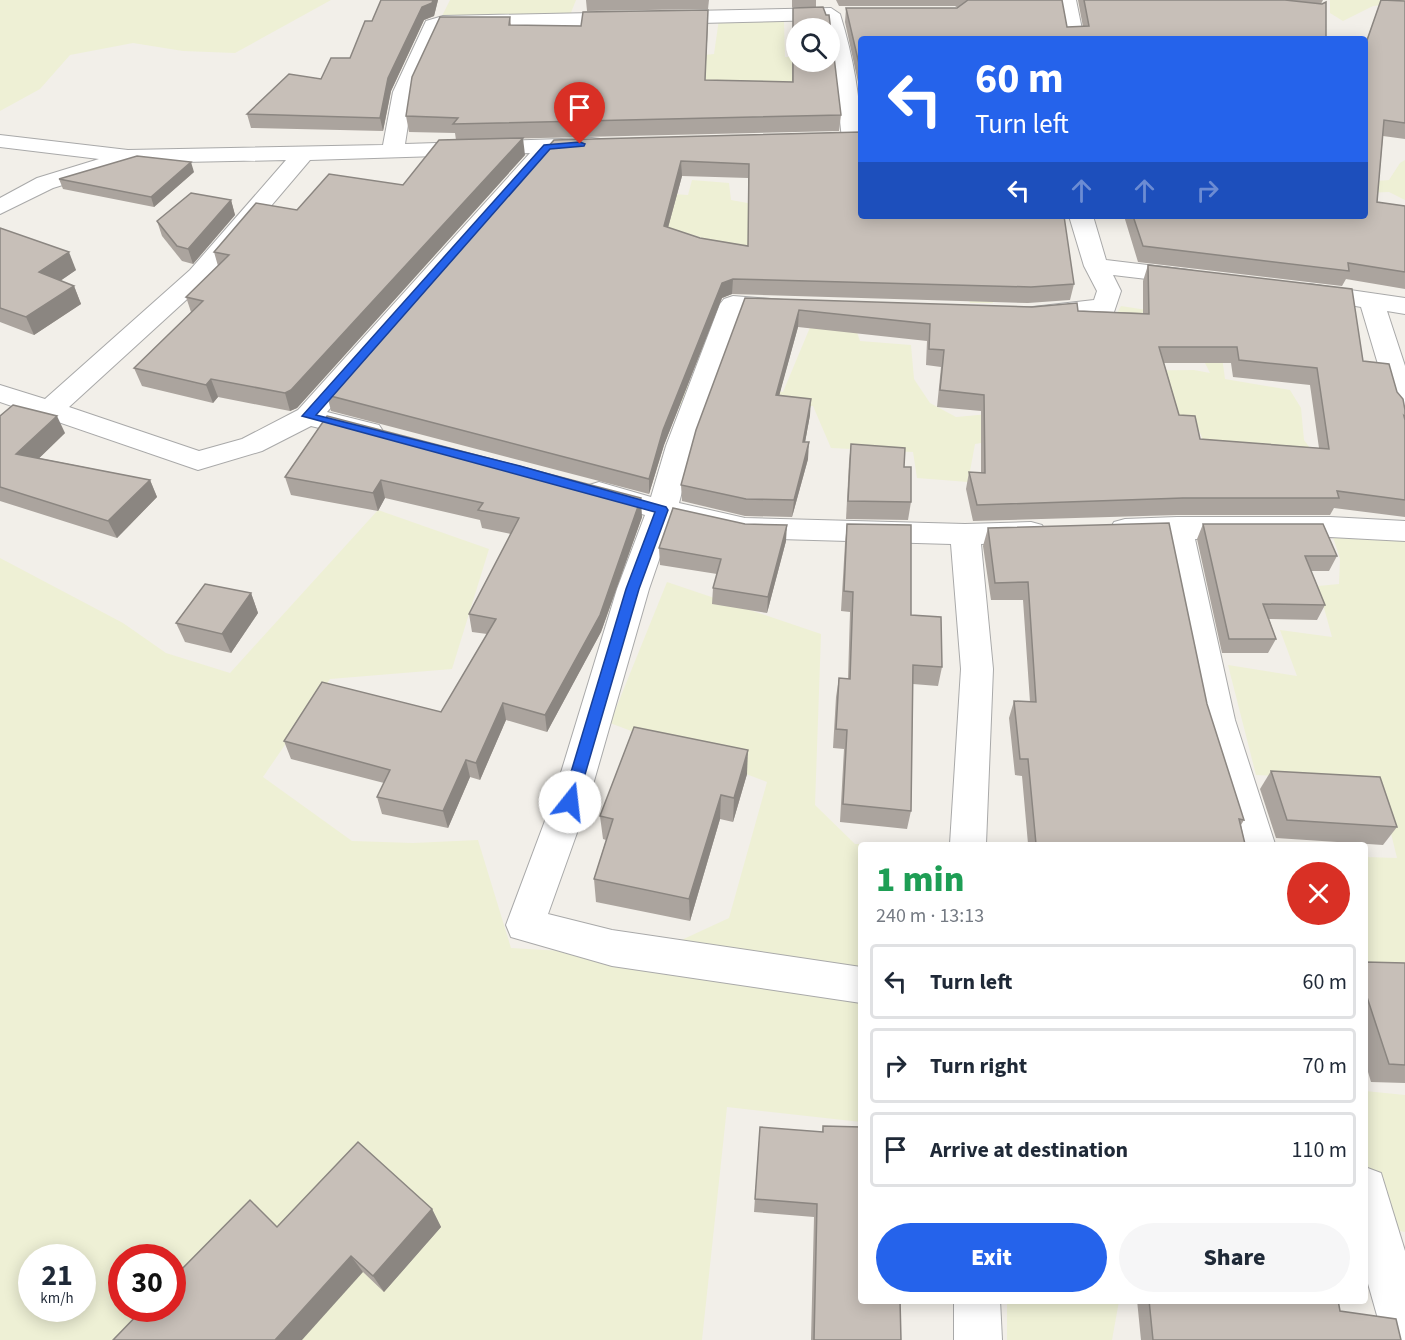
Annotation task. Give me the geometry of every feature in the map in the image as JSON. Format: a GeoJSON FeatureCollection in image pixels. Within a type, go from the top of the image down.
{"type":"FeatureCollection","features":[{"type":"Feature","properties":{"kind":"street"},"geometry":{"type":"LineString","coordinates":[[433,25],[430,25],[440,0]]}},
{"type":"Feature","properties":{"kind":"street"},"geometry":{"type":"LineString","coordinates":[[1067,0],[1073,36]]}},
{"type":"Feature","properties":{"kind":"street"},"geometry":{"type":"LineString","coordinates":[[828,7],[842,53],[850,139]]}},
{"type":"Feature","properties":{"kind":"street"},"geometry":{"type":"LineString","coordinates":[[393,151],[403,92],[433,25],[443,22],[828,7],[853,14]]}},
{"type":"Feature","properties":{"kind":"street"},"geometry":{"type":"LineString","coordinates":[[0,141],[132,156],[303,154],[608,143]]}},
{"type":"Feature","properties":{"kind":"street"},"geometry":{"type":"LineString","coordinates":[[0,393],[198,461],[252,445],[308,416],[548,146]]}},
{"type":"Feature","properties":{"kind":"street"},"geometry":{"type":"LineString","coordinates":[[50,409],[199,275],[303,154]]}},
{"type":"Feature","properties":{"kind":"street"},"geometry":{"type":"LineString","coordinates":[[0,207],[45,183],[132,156]]}},
{"type":"Feature","properties":{"kind":"street"},"geometry":{"type":"LineString","coordinates":[[1005,313],[1105,307],[1108,291],[1096,266],[1082,219]]}},
{"type":"Feature","properties":{"kind":"street"},"geometry":{"type":"LineString","coordinates":[[1096,266],[1211,279]]}},
{"type":"Feature","properties":{"kind":"street"},"geometry":{"type":"LineString","coordinates":[[1291,289],[1371,299],[1405,306]]}},
{"type":"Feature","properties":{"kind":"street"},"geometry":{"type":"LineString","coordinates":[[1371,299],[1405,408]]}},
{"type":"Feature","properties":{"kind":"street"},"geometry":{"type":"LineString","coordinates":[[808,307],[733,304],[680,446],[662,510],[633,589],[570,802],[525,926],[612,948],[858,985]]}},
{"type":"Feature","properties":{"kind":"street"},"geometry":{"type":"LineString","coordinates":[[308,416],[392,437]]}},
{"type":"Feature","properties":{"kind":"street"},"geometry":{"type":"LineString","coordinates":[[575,485],[662,510],[745,528],[965,534],[1059,531]]}},
{"type":"Feature","properties":{"kind":"street"},"geometry":{"type":"LineString","coordinates":[[1094,530],[1330,526],[1405,531]]}},
{"type":"Feature","properties":{"kind":"street"},"geometry":{"type":"LineString","coordinates":[[1177,527],[1218,720],[1256,842]]}},
{"type":"Feature","properties":{"kind":"street"},"geometry":{"type":"LineString","coordinates":[[965,534],[977,669],[968,842]]}},
{"type":"Feature","properties":{"kind":"street"},"geometry":{"type":"LineString","coordinates":[[1368,1200],[1405,1334]]}},
{"type":"Feature","properties":{"kind":"street"},"geometry":{"type":"LineString","coordinates":[[977,1304],[978,1340]]}},
{"type":"Feature","properties":{"kind":"green space"},"geometry":{"type":"Polygon","coordinates":[[[0,0],[331,0],[235,53],[183,51],[133,43],[70,55],[40,89],[0,111],[0,0]]]}},
{"type":"Feature","properties":{"kind":"green space"},"geometry":{"type":"Polygon","coordinates":[[[450,0],[576,0],[570,15],[480,18],[442,16],[450,0]]]}},
{"type":"Feature","properties":{"kind":"green space"},"geometry":{"type":"Polygon","coordinates":[[[1330,0],[1405,0],[1405,8],[1390,4],[1373,6],[1343,21],[1330,13],[1330,0]]]}},
{"type":"Feature","properties":{"kind":"green space"},"geometry":{"type":"Polygon","coordinates":[[[719,19],[784,21],[786,72],[831,72],[833,90],[563,75],[566,22],[604,21],[683,57],[714,54],[719,19]]]}},
{"type":"Feature","properties":{"kind":"green space"},"geometry":{"type":"Polygon","coordinates":[[[1405,160],[1405,200],[1389,192],[1368,193],[1368,182],[1389,180],[1400,163],[1405,160]]]}},
{"type":"Feature","properties":{"kind":"green space"},"geometry":{"type":"Polygon","coordinates":[[[692,180],[729,183],[731,200],[791,211],[858,216],[858,219],[872,219],[979,248],[993,303],[970,303],[959,262],[730,247],[690,234],[629,235],[640,192],[688,195],[692,180]]]}},
{"type":"Feature","properties":{"kind":"green space"},"geometry":{"type":"Polygon","coordinates":[[[1121,306],[1204,319],[1218,327],[1225,379],[1290,390],[1301,408],[1304,440],[1321,463],[1208,453],[1197,425],[1143,423],[1044,432],[975,444],[968,482],[917,478],[913,452],[831,448],[813,406],[680,405],[668,427],[674,386],[718,382],[783,392],[816,313],[851,315],[860,341],[911,345],[914,379],[930,403],[956,417],[989,414],[1106,371],[1194,370],[1210,373],[1189,331],[1112,322],[1121,306]]]}},
{"type":"Feature","properties":{"kind":"green space"},"geometry":{"type":"Polygon","coordinates":[[[378,510],[489,549],[452,669],[330,679],[263,777],[352,841],[413,843],[478,840],[511,948],[647,956],[729,918],[767,782],[610,723],[667,582],[821,634],[815,805],[855,844],[858,844],[858,1122],[727,1107],[702,1340],[0,1340],[0,558],[123,623],[166,653],[230,673],[378,510]]]}},
{"type":"Feature","properties":{"kind":"green space"},"geometry":{"type":"Polygon","coordinates":[[[1333,537],[1405,538],[1405,967],[1368,964],[1368,857],[1397,858],[1378,780],[1256,775],[1228,665],[1297,676],[1280,630],[1332,637],[1318,586],[1339,584],[1340,559],[1333,537]]]}},
{"type":"Feature","properties":{"kind":"green space"},"geometry":{"type":"Polygon","coordinates":[[[1368,1091],[1405,1095],[1405,1232],[1368,1225],[1368,1091]]]}},
{"type":"Feature","properties":{"kind":"green space"},"geometry":{"type":"Polygon","coordinates":[[[1007,1304],[1118,1304],[1112,1340],[1007,1340],[1007,1304]]]}},
{"type":"Feature","properties":{"kind":"building"},"geometry":{"type":"Polygon","coordinates":[[[381,0],[433,0],[432,3],[422,7],[388,78],[380,118],[247,114],[289,74],[321,79],[331,58],[350,58],[365,21],[372,21],[381,0]]]}},
{"type":"Feature","properties":{"kind":"building"},"geometry":{"type":"Polygon","coordinates":[[[968,0],[1062,0],[1067,27],[1089,26],[1084,0],[1285,0],[1322,4],[1326,2],[1326,36],[858,36],[858,59],[846,8],[957,8],[968,0]]]}},
{"type":"Feature","properties":{"kind":"building"},"geometry":{"type":"Polygon","coordinates":[[[1381,0],[1405,1],[1405,123],[1384,120],[1377,202],[1405,206],[1405,272],[1348,263],[1349,271],[1143,246],[1134,219],[1368,219],[1368,37],[1381,0]]]}},
{"type":"Feature","properties":{"kind":"building"},"geometry":{"type":"Polygon","coordinates":[[[823,7],[829,18],[793,18],[793,8],[823,7]]]}},
{"type":"Feature","properties":{"kind":"building"},"geometry":{"type":"Polygon","coordinates":[[[708,10],[705,80],[793,82],[793,72],[836,72],[841,115],[453,124],[458,118],[406,116],[412,77],[440,17],[510,17],[509,25],[581,26],[583,12],[708,10]]]}},
{"type":"Feature","properties":{"kind":"building"},"geometry":{"type":"Polygon","coordinates":[[[858,132],[858,219],[1064,219],[1074,284],[1031,287],[733,279],[722,283],[663,430],[649,479],[327,395],[554,140],[858,132]],[[681,161],[664,226],[700,238],[748,246],[749,164],[681,161]]]}},
{"type":"Feature","properties":{"kind":"building"},"geometry":{"type":"Polygon","coordinates":[[[523,138],[291,390],[285,393],[211,379],[206,385],[134,368],[203,301],[186,297],[229,255],[214,252],[256,203],[297,210],[329,174],[403,185],[439,140],[523,138]]]}},
{"type":"Feature","properties":{"kind":"building"},"geometry":{"type":"Polygon","coordinates":[[[137,156],[191,162],[151,197],[59,179],[137,156]]]}},
{"type":"Feature","properties":{"kind":"building"},"geometry":{"type":"Polygon","coordinates":[[[191,193],[231,200],[188,249],[177,246],[157,221],[191,193]]]}},
{"type":"Feature","properties":{"kind":"building"},"geometry":{"type":"Polygon","coordinates":[[[0,228],[69,252],[39,272],[74,286],[26,317],[0,308],[0,228]]]}},
{"type":"Feature","properties":{"kind":"building"},"geometry":{"type":"Polygon","coordinates":[[[1148,265],[1352,289],[1363,361],[1389,364],[1397,392],[1403,399],[1405,500],[1337,491],[1339,498],[1183,498],[977,505],[969,472],[985,473],[984,395],[940,390],[944,350],[929,349],[930,324],[799,310],[776,395],[811,399],[803,442],[809,442],[794,500],[746,499],[681,485],[696,430],[745,298],[1032,307],[1077,303],[1078,311],[1149,314],[1148,265]],[[1159,347],[1179,415],[1195,416],[1200,439],[1329,449],[1317,368],[1239,360],[1237,347],[1159,347]]]}},
{"type":"Feature","properties":{"kind":"building"},"geometry":{"type":"Polygon","coordinates":[[[13,405],[57,416],[16,454],[150,480],[108,521],[0,487],[0,416],[13,405]]]}},
{"type":"Feature","properties":{"kind":"building"},"geometry":{"type":"Polygon","coordinates":[[[327,416],[641,498],[600,615],[545,715],[503,703],[476,763],[466,760],[443,811],[377,797],[390,770],[284,741],[322,682],[441,712],[496,619],[469,614],[519,518],[478,510],[483,503],[381,480],[373,493],[285,477],[327,416]]]}},
{"type":"Feature","properties":{"kind":"building"},"geometry":{"type":"Polygon","coordinates":[[[851,444],[905,448],[904,467],[911,467],[911,502],[848,501],[851,444]]]}},
{"type":"Feature","properties":{"kind":"building"},"geometry":{"type":"Polygon","coordinates":[[[673,508],[745,524],[787,525],[768,597],[713,588],[721,559],[659,548],[673,508]]]}},
{"type":"Feature","properties":{"kind":"building"},"geometry":{"type":"Polygon","coordinates":[[[1169,523],[1207,704],[1244,820],[1239,819],[1245,842],[1036,842],[1028,759],[1020,759],[1014,701],[1036,702],[1028,582],[995,583],[988,528],[1169,523]]]}},
{"type":"Feature","properties":{"kind":"building"},"geometry":{"type":"Polygon","coordinates":[[[847,524],[911,525],[911,615],[941,617],[942,667],[913,665],[911,811],[843,804],[847,730],[836,729],[839,678],[850,679],[853,592],[844,591],[847,524]]]}},
{"type":"Feature","properties":{"kind":"building"},"geometry":{"type":"Polygon","coordinates":[[[1203,524],[1323,524],[1337,556],[1305,556],[1325,605],[1263,604],[1276,639],[1229,639],[1203,524]]]}},
{"type":"Feature","properties":{"kind":"building"},"geometry":{"type":"Polygon","coordinates":[[[205,584],[251,593],[222,634],[176,623],[205,584]]]}},
{"type":"Feature","properties":{"kind":"building"},"geometry":{"type":"Polygon","coordinates":[[[634,727],[748,750],[734,798],[721,795],[689,899],[594,879],[613,819],[600,816],[634,727]]]}},
{"type":"Feature","properties":{"kind":"building"},"geometry":{"type":"Polygon","coordinates":[[[1271,771],[1380,777],[1397,827],[1287,820],[1271,771]]]}},
{"type":"Feature","properties":{"kind":"building"},"geometry":{"type":"Polygon","coordinates":[[[1368,962],[1405,963],[1405,1065],[1389,1064],[1368,1000],[1368,962]]]}},
{"type":"Feature","properties":{"kind":"building"},"geometry":{"type":"Polygon","coordinates":[[[823,1126],[858,1127],[858,1304],[900,1304],[901,1340],[814,1340],[817,1204],[755,1199],[760,1127],[823,1132],[823,1126]]]}},
{"type":"Feature","properties":{"kind":"building"},"geometry":{"type":"Polygon","coordinates":[[[358,1142],[432,1209],[373,1276],[351,1256],[275,1340],[113,1340],[130,1322],[186,1322],[186,1265],[250,1200],[277,1227],[358,1142]]]}},
{"type":"Feature","properties":{"kind":"building"},"geometry":{"type":"Polygon","coordinates":[[[1149,1304],[1339,1304],[1340,1311],[1396,1319],[1401,1340],[1153,1340],[1149,1304]]]}},
{"type":"Feature","properties":{"kind":"route"},"geometry":{"type":"LineString","coordinates":[[570,802],[633,589],[662,510],[520,470],[308,416],[548,146],[580,144]]}}]}
